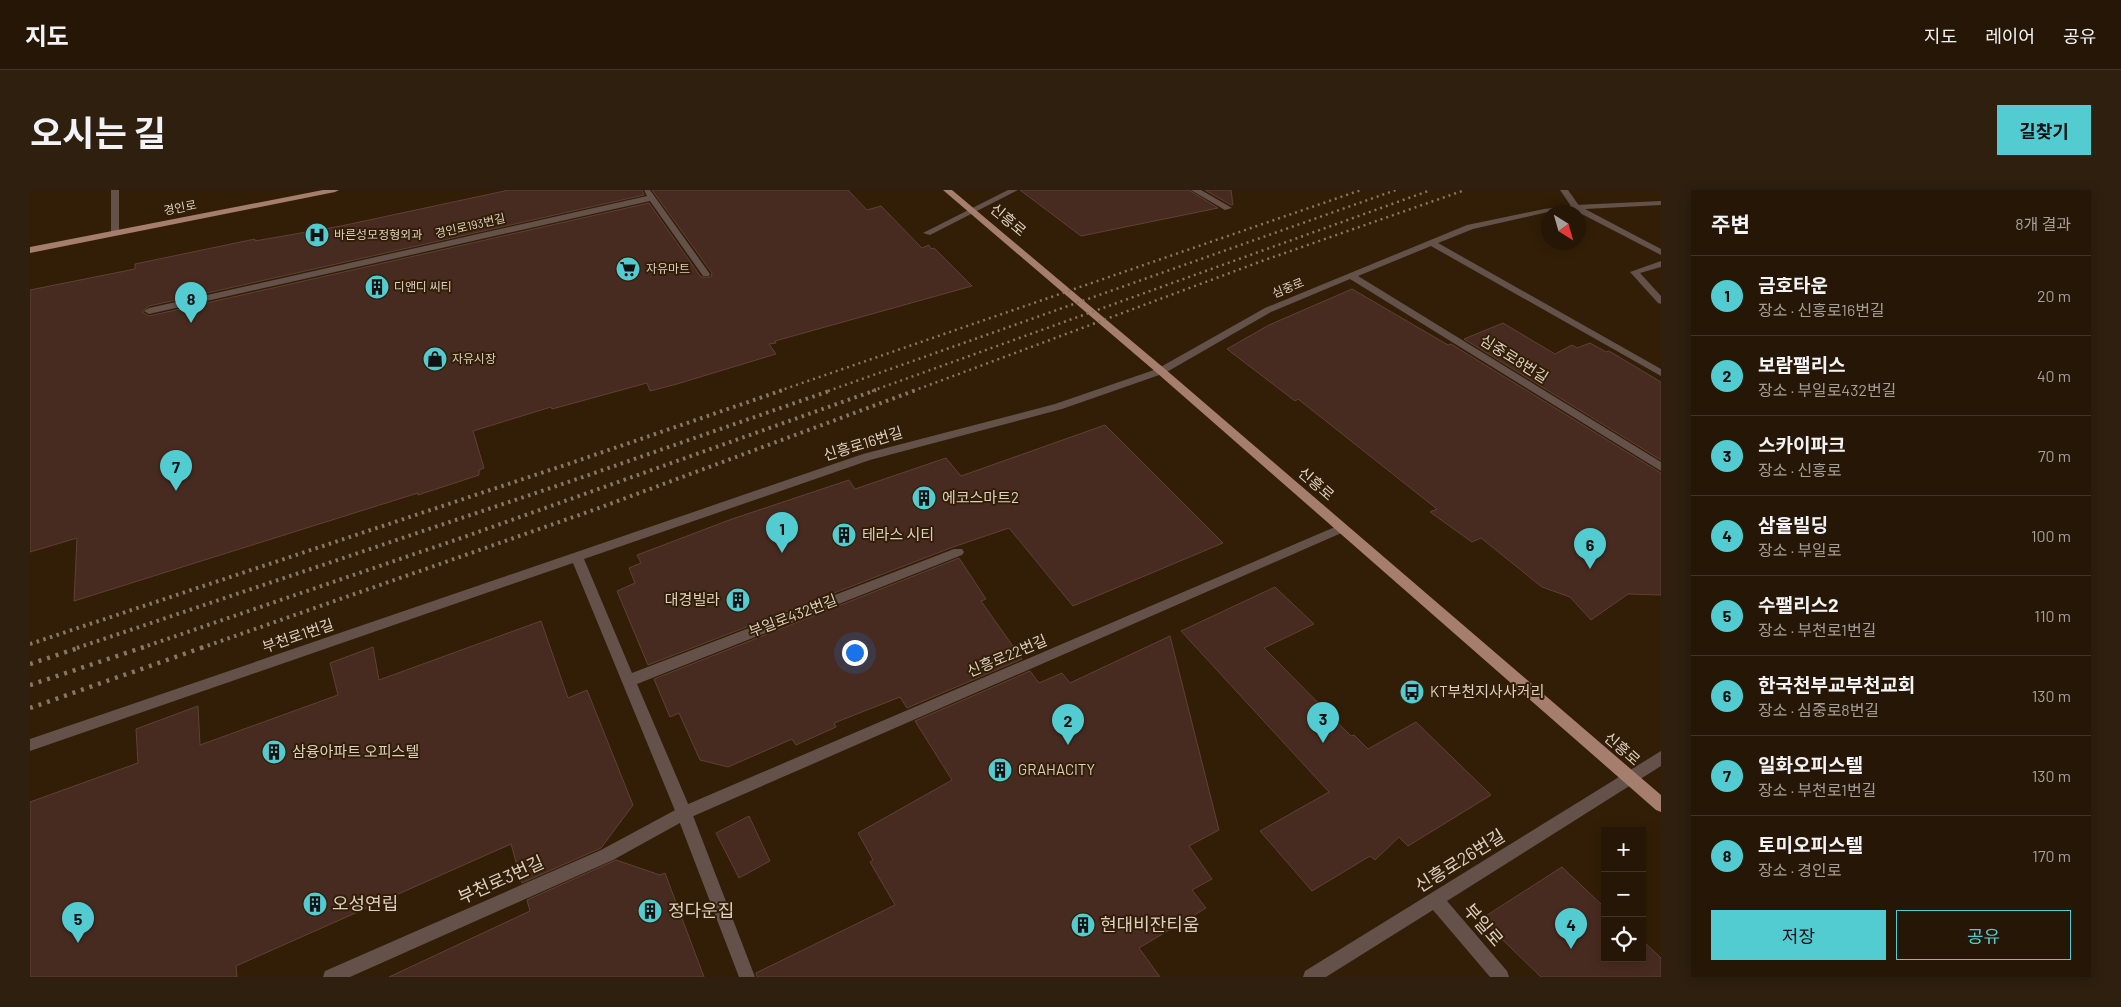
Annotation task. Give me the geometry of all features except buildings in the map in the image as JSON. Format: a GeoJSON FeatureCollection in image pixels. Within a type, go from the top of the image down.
{"type":"FeatureCollection","features":[{"type":"Feature","properties":{"kind":"main road","name":"경인로"},"geometry":{"type":"LineString","coordinates":[[30,250],[335,190]]}},
{"type":"Feature","properties":{"kind":"main road","name":"신흥로"},"geometry":{"type":"LineString","coordinates":[[946,190],[1161,371],[1659,801]]}},
{"type":"Feature","properties":{"kind":"street"},"geometry":{"type":"LineString","coordinates":[[115,190],[115,233]]}},
{"type":"Feature","properties":{"kind":"street"},"geometry":{"type":"LineString","coordinates":[[927,233],[1014,190]]}},
{"type":"Feature","properties":{"kind":"street"},"geometry":{"type":"LineString","coordinates":[[1195,190],[1228,208]]}},
{"type":"Feature","properties":{"kind":"street"},"geometry":{"type":"LineString","coordinates":[[1204,195],[1215,190]]}},
{"type":"Feature","properties":{"kind":"street"},"geometry":{"type":"LineString","coordinates":[[1564,190],[1574,205]]}},
{"type":"Feature","properties":{"kind":"street","name":"경인로193번길"},"geometry":{"type":"LineString","coordinates":[[149,311],[649,194],[706,274]]}},
{"type":"Feature","properties":{"kind":"street","name":"심중로"},"geometry":{"type":"LineString","coordinates":[[1586,207],[1661,203]]}},
{"type":"Feature","properties":{"kind":"street","name":"심중로"},"geometry":{"type":"LineString","coordinates":[[1161,371],[1268,310],[1470,227],[1541,212]]}},
{"type":"Feature","properties":{"kind":"street"},"geometry":{"type":"LineString","coordinates":[[1586,213],[1661,252]]}},
{"type":"Feature","properties":{"kind":"street"},"geometry":{"type":"LineString","coordinates":[[1431,244],[1661,373]]}},
{"type":"Feature","properties":{"kind":"street"},"geometry":{"type":"LineString","coordinates":[[1661,264],[1634,272],[1661,301]]}},
{"type":"Feature","properties":{"kind":"street","name":"심중로8번길"},"geometry":{"type":"LineString","coordinates":[[1351,276],[1661,467]]}},
{"type":"Feature","properties":{"kind":"street","name":"신흥로16번길"},"geometry":{"type":"LineString","coordinates":[[577,558],[866,457],[1058,407],[1161,371]]}},
{"type":"Feature","properties":{"kind":"street","name":"신흥로22번길"},"geometry":{"type":"LineString","coordinates":[[684,813],[1342,528]]}},
{"type":"Feature","properties":{"kind":"street","name":"부일로432번길"},"geometry":{"type":"LineString","coordinates":[[628,681],[958,552]]}},
{"type":"Feature","properties":{"kind":"street"},"geometry":{"type":"LineString","coordinates":[[577,558],[684,813],[747,977]]}},
{"type":"Feature","properties":{"kind":"street","name":"부천로1번길"},"geometry":{"type":"LineString","coordinates":[[30,745],[577,558]]}},
{"type":"Feature","properties":{"kind":"street","name":"신흥로26번길"},"geometry":{"type":"LineString","coordinates":[[1311,977],[1661,758]]}},
{"type":"Feature","properties":{"kind":"street","name":"부천로3번길"},"geometry":{"type":"LineString","coordinates":[[331,977],[607,855],[684,813]]}},
{"type":"Feature","properties":{"kind":"street","name":"부일로"},"geometry":{"type":"LineString","coordinates":[[1435,900],[1501,977]]}},
{"type":"Feature","properties":{"kind":"railway"},"geometry":{"type":"LineString","coordinates":[[779,391],[1361,190]]}},
{"type":"Feature","properties":{"kind":"railway"},"geometry":{"type":"LineString","coordinates":[[828,391],[1396,190]]}},
{"type":"Feature","properties":{"kind":"railway"},"geometry":{"type":"LineString","coordinates":[[872,391],[1431,190]]}},
{"type":"Feature","properties":{"kind":"railway"},"geometry":{"type":"LineString","coordinates":[[913,391],[1262,261],[1465,190]]}},
{"type":"Feature","properties":{"kind":"railway"},"geometry":{"type":"LineString","coordinates":[[30,644],[783,390]]}},
{"type":"Feature","properties":{"kind":"railway"},"geometry":{"type":"LineString","coordinates":[[77,648],[580,478],[832,390]]}},
{"type":"Feature","properties":{"kind":"railway"},"geometry":{"type":"LineString","coordinates":[[141,648],[464,537],[876,390]]}},
{"type":"Feature","properties":{"kind":"railway"},"geometry":{"type":"LineString","coordinates":[[201,648],[599,508],[916,390]]}},
{"type":"Feature","properties":{"kind":"railway"},"geometry":{"type":"LineString","coordinates":[[30,664],[81,647]]}},
{"type":"Feature","properties":{"kind":"railway"},"geometry":{"type":"LineString","coordinates":[[30,708],[204,647]]}},
{"type":"Feature","properties":{"kind":"railway"},"geometry":{"type":"LineString","coordinates":[[30,685],[141,648]]}},
{"type":"Feature","properties":{"kind":"place","name":"바른성모정형외과"},"geometry":{"type":"Point","coordinates":[317,235]}},
{"type":"Feature","properties":{"kind":"place","name":"자유마트"},"geometry":{"type":"Point","coordinates":[628,269]}},
{"type":"Feature","properties":{"kind":"place","name":"디앤디 씨티"},"geometry":{"type":"Point","coordinates":[377,287]}},
{"type":"Feature","properties":{"kind":"place","name":"토미오피스텔"},"geometry":{"type":"Point","coordinates":[191,323]}},
{"type":"Feature","properties":{"kind":"place","name":"자유시장"},"geometry":{"type":"Point","coordinates":[435,359]}},
{"type":"Feature","properties":{"kind":"place","name":"일화오피스텔"},"geometry":{"type":"Point","coordinates":[176,491]}},
{"type":"Feature","properties":{"kind":"place","name":"에코스마트2"},"geometry":{"type":"Point","coordinates":[924,498]}},
{"type":"Feature","properties":{"kind":"place","name":"테라스 시티"},"geometry":{"type":"Point","coordinates":[844,535]}},
{"type":"Feature","properties":{"kind":"place","name":"금호타운"},"geometry":{"type":"Point","coordinates":[782,553]}},
{"type":"Feature","properties":{"kind":"place","name":"한국천부교부천교회"},"geometry":{"type":"Point","coordinates":[1590,569]}},
{"type":"Feature","properties":{"kind":"place","name":"대경빌라"},"geometry":{"type":"Point","coordinates":[738,600]}},
{"type":"Feature","properties":{"kind":"place","name":"KT부천지사사거리"},"geometry":{"type":"Point","coordinates":[1412,692]}},
{"type":"Feature","properties":{"kind":"place","name":"스카이파크"},"geometry":{"type":"Point","coordinates":[1323,743]}},
{"type":"Feature","properties":{"kind":"place","name":"보람팰리스"},"geometry":{"type":"Point","coordinates":[1068,745]}},
{"type":"Feature","properties":{"kind":"place","name":"삼융아파트 오피스텔"},"geometry":{"type":"Point","coordinates":[274,752]}},
{"type":"Feature","properties":{"kind":"place","name":"GRAHACITY"},"geometry":{"type":"Point","coordinates":[1000,770]}},
{"type":"Feature","properties":{"kind":"place","name":"오성연립"},"geometry":{"type":"Point","coordinates":[315,904]}},
{"type":"Feature","properties":{"kind":"place","name":"정다운집"},"geometry":{"type":"Point","coordinates":[650,911]}},
{"type":"Feature","properties":{"kind":"place","name":"현대비잔티움"},"geometry":{"type":"Point","coordinates":[1083,925]}},
{"type":"Feature","properties":{"kind":"place","name":"수팰리스2"},"geometry":{"type":"Point","coordinates":[78,943]}},
{"type":"Feature","properties":{"kind":"place","name":"삼율빌딩"},"geometry":{"type":"Point","coordinates":[1571,949]}}]}
